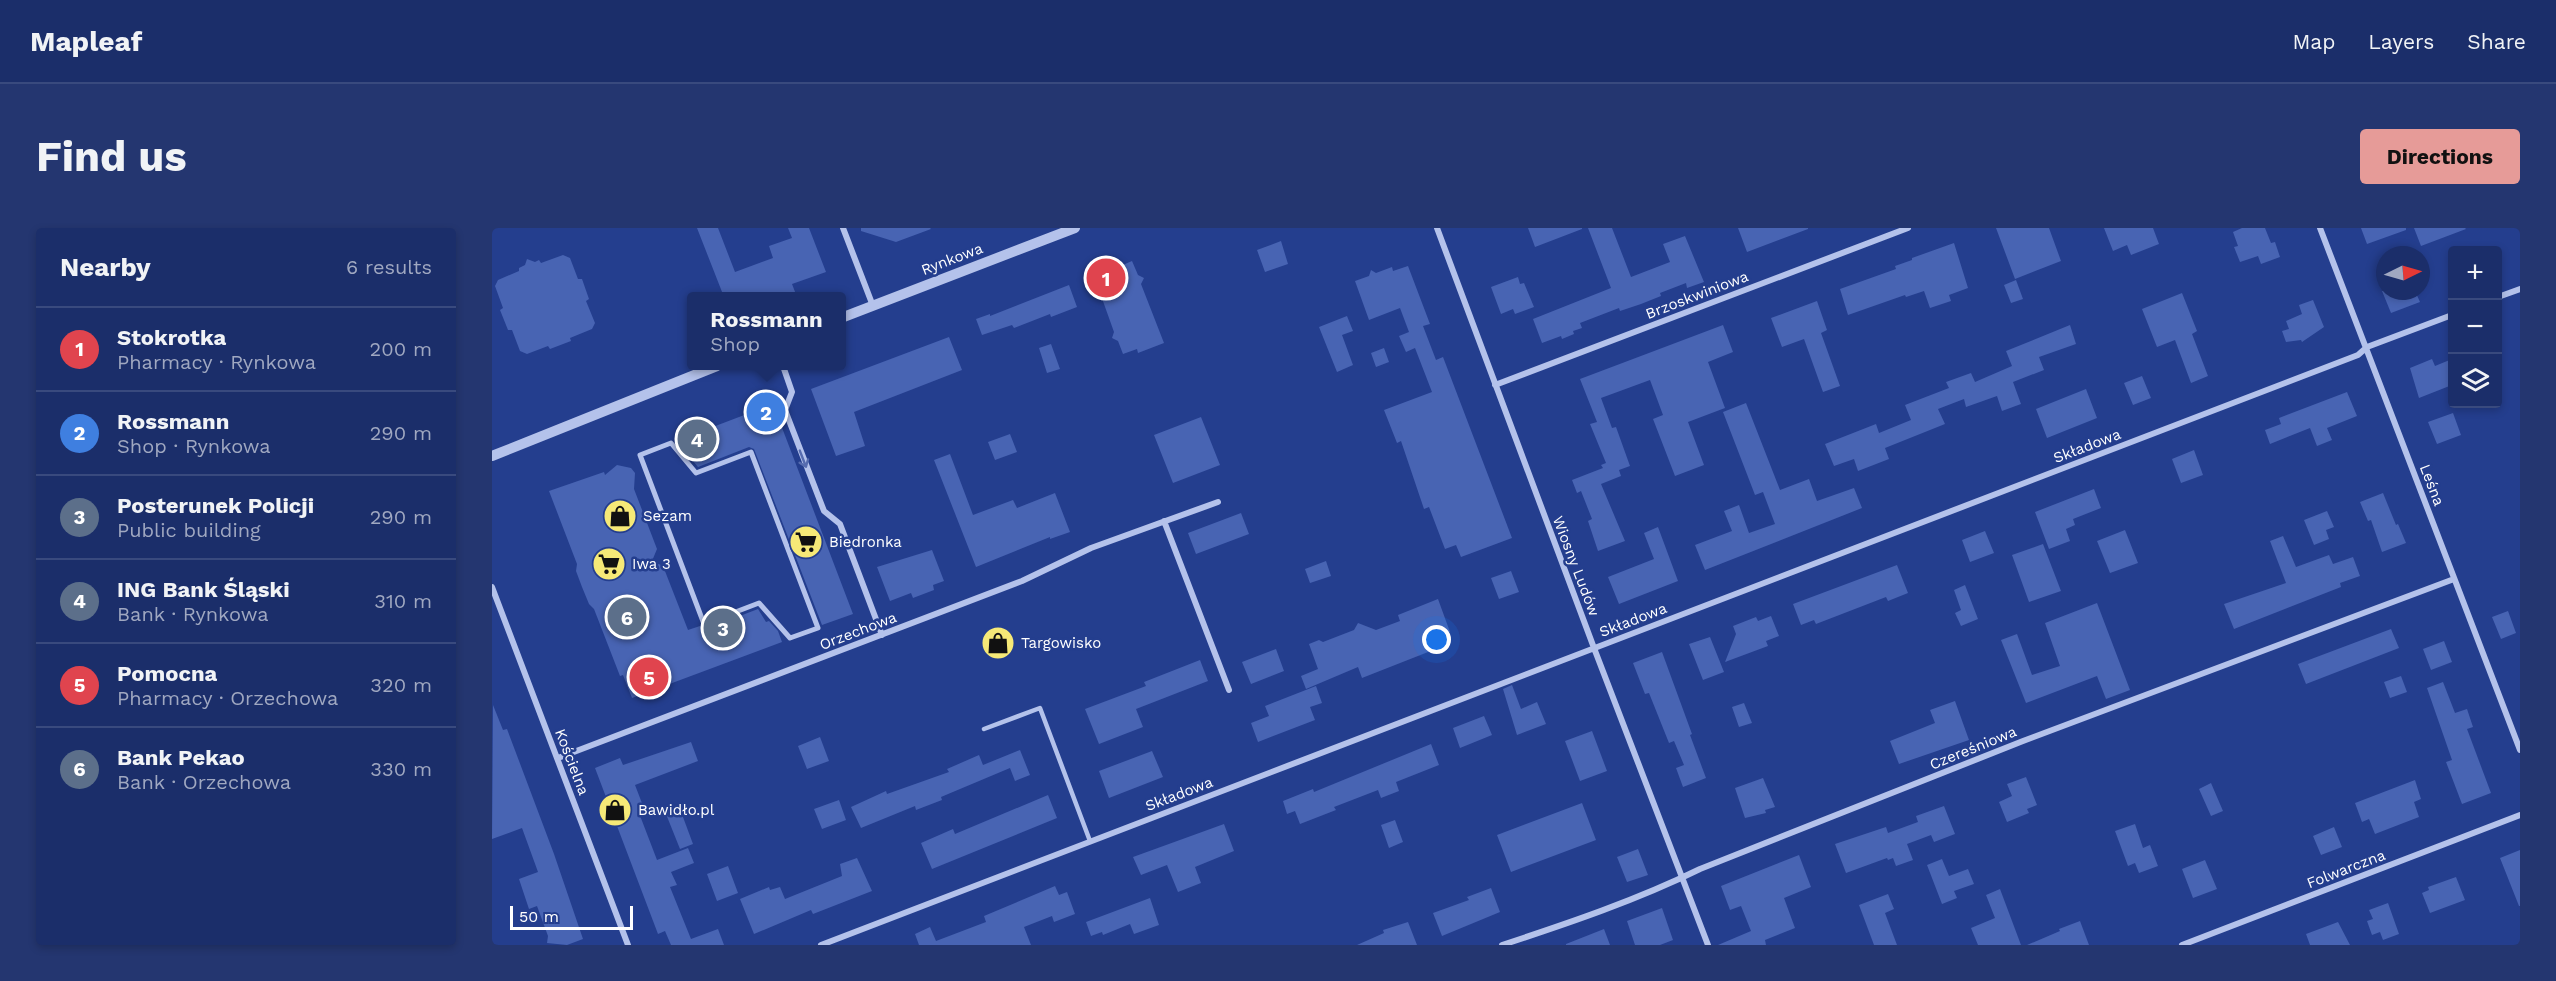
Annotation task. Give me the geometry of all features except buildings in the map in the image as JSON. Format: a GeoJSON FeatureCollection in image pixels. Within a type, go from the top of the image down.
{"type":"FeatureCollection","features":[{"type":"Feature","properties":{"kind":"street"},"geometry":{"type":"LineString","coordinates":[[843,228],[873,306]]}},
{"type":"Feature","properties":{"kind":"street","name":"Rynkowa"},"geometry":{"type":"LineString","coordinates":[[846,316],[1075,228]]}},
{"type":"Feature","properties":{"kind":"street","name":"Wiosny Ludów"},"geometry":{"type":"LineString","coordinates":[[1437,228],[1708,945]]}},
{"type":"Feature","properties":{"kind":"street","name":"Brzoskwiniowa"},"geometry":{"type":"LineString","coordinates":[[1496,385],[1908,228]]}},
{"type":"Feature","properties":{"kind":"street","name":"Leśna"},"geometry":{"type":"LineString","coordinates":[[2320,228],[2520,750]]}},
{"type":"Feature","properties":{"kind":"street"},"geometry":{"type":"LineString","coordinates":[[2502,296],[2520,289]]}},
{"type":"Feature","properties":{"kind":"street","name":"Składowa"},"geometry":{"type":"LineString","coordinates":[[820,945],[2358,355],[2367,347],[2448,317]]}},
{"type":"Feature","properties":{"kind":"street"},"geometry":{"type":"LineString","coordinates":[[492,456],[707,370]]}},
{"type":"Feature","properties":{"kind":"street"},"geometry":{"type":"LineString","coordinates":[[784,370],[792,392],[784,410],[824,511],[840,524],[882,635]]}},
{"type":"Feature","properties":{"kind":"street"},"geometry":{"type":"LineString","coordinates":[[671,443],[696,473],[751,452],[818,628],[790,638],[759,603],[704,624],[640,455],[671,443]]}},
{"type":"Feature","properties":{"kind":"street","name":"Orzechowa"},"geometry":{"type":"LineString","coordinates":[[558,758],[1022,581],[1056,563],[1164,520],[1218,502]]}},
{"type":"Feature","properties":{"kind":"street"},"geometry":{"type":"LineString","coordinates":[[1164,520],[1229,690]]}},
{"type":"Feature","properties":{"kind":"street","name":"Czereśniowa"},"geometry":{"type":"LineString","coordinates":[[1502,945],[1549,930],[2023,741],[2454,579]]}},
{"type":"Feature","properties":{"kind":"street","name":"Kościelna"},"geometry":{"type":"LineString","coordinates":[[492,587],[628,945]]}},
{"type":"Feature","properties":{"kind":"street","name":"Folwarczna"},"geometry":{"type":"LineString","coordinates":[[2181,945],[2520,815]]}},
{"type":"Feature","properties":{"kind":"lane"},"geometry":{"type":"LineString","coordinates":[[984,729],[1040,708],[1090,841]]}},
{"type":"Feature","properties":{"kind":"place","name":"Stokrotka"},"geometry":{"type":"Point","coordinates":[1106,278]}},
{"type":"Feature","properties":{"kind":"place","name":"Rossmann"},"geometry":{"type":"Point","coordinates":[766,412]}},
{"type":"Feature","properties":{"kind":"place","name":"ING Bank Śląski"},"geometry":{"type":"Point","coordinates":[697,439]}},
{"type":"Feature","properties":{"kind":"place","name":"Sezam"},"geometry":{"type":"Point","coordinates":[620,516]}},
{"type":"Feature","properties":{"kind":"place","name":"Biedronka"},"geometry":{"type":"Point","coordinates":[806,542]}},
{"type":"Feature","properties":{"kind":"place","name":"Iwa 3"},"geometry":{"type":"Point","coordinates":[609,564]}},
{"type":"Feature","properties":{"kind":"place","name":"Bank Pekao"},"geometry":{"type":"Point","coordinates":[627,617]}},
{"type":"Feature","properties":{"kind":"place","name":"Posterunek Policji"},"geometry":{"type":"Point","coordinates":[723,628]}},
{"type":"Feature","properties":{"kind":"place","name":"Targowisko"},"geometry":{"type":"Point","coordinates":[998,643]}},
{"type":"Feature","properties":{"kind":"place","name":"Pomocna"},"geometry":{"type":"Point","coordinates":[649,677]}},
{"type":"Feature","properties":{"kind":"place","name":"Bawidło.pl"},"geometry":{"type":"Point","coordinates":[615,810]}}]}
